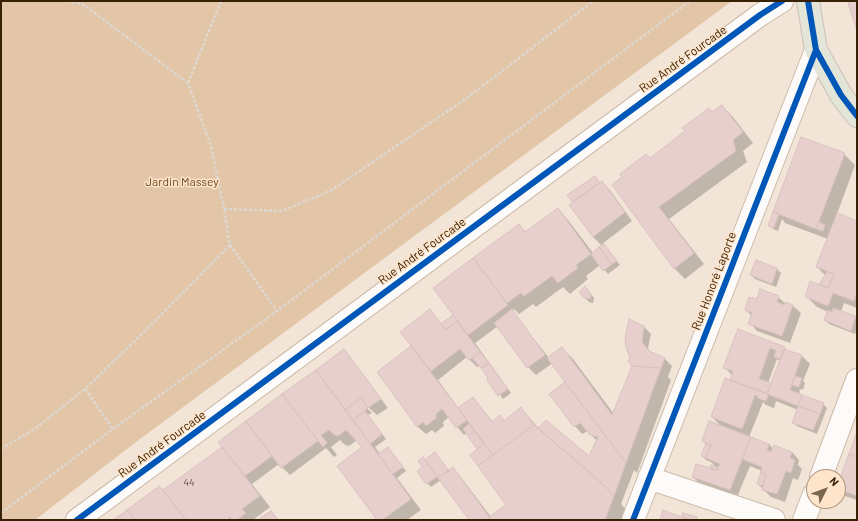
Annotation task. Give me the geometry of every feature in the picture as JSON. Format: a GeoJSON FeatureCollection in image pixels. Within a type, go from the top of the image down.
{"type":"FeatureCollection","features":[{"type":"Feature","properties":{"kind":"main road"},"geometry":{"type":"LineString","coordinates":[[808,1],[816,50],[841,95],[857,116]]}},
{"type":"Feature","properties":{"kind":"street","name":"Rue André Fourcade"},"geometry":{"type":"LineString","coordinates":[[77,520],[760,15],[782,1]]}},
{"type":"Feature","properties":{"kind":"street","name":"Rue Honoré Laporte"},"geometry":{"type":"LineString","coordinates":[[633,520],[816,50]]}},
{"type":"Feature","properties":{"kind":"street"},"geometry":{"type":"LineString","coordinates":[[823,469],[857,380]]}},
{"type":"Feature","properties":{"kind":"street"},"geometry":{"type":"LineString","coordinates":[[649,478],[774,520]]}},
{"type":"Feature","properties":{"kind":"street"},"geometry":{"type":"LineString","coordinates":[[804,520],[808,509]]}},
{"type":"Feature","properties":{"kind":"path"},"geometry":{"type":"LineString","coordinates":[[67,1],[84,5],[188,83],[210,146],[224,208],[230,245],[277,311]]}},
{"type":"Feature","properties":{"kind":"path"},"geometry":{"type":"LineString","coordinates":[[188,83],[221,1]]}},
{"type":"Feature","properties":{"kind":"path"},"geometry":{"type":"LineString","coordinates":[[224,208],[282,211],[330,191],[467,98],[592,1]]}},
{"type":"Feature","properties":{"kind":"path"},"geometry":{"type":"LineString","coordinates":[[1,513],[113,429],[277,311],[690,1]]}},
{"type":"Feature","properties":{"kind":"path"},"geometry":{"type":"LineString","coordinates":[[1,449],[36,428],[85,389],[230,245]]}},
{"type":"Feature","properties":{"kind":"path"},"geometry":{"type":"LineString","coordinates":[[85,389],[113,429]]}},
{"type":"Feature","properties":{"kind":"green space","name":"Jardin Massey"},"geometry":{"type":"Polygon","coordinates":[[[1,1],[732,1],[136,442],[35,520],[1,520],[1,1]]]}},
{"type":"Feature","properties":{"kind":"building"},"geometry":{"type":"Polygon","coordinates":[[[848,1],[857,1],[857,30],[850,10],[848,1]]]}},
{"type":"Feature","properties":{"kind":"building"},"geometry":{"type":"Polygon","coordinates":[[[722,105],[743,132],[733,140],[736,151],[659,207],[694,253],[674,269],[612,185],[622,177],[620,174],[646,154],[650,158],[685,131],[682,128],[709,108],[712,112],[722,105]]]}},
{"type":"Feature","properties":{"kind":"building"},"geometry":{"type":"Polygon","coordinates":[[[801,137],[845,153],[816,229],[773,212],[801,137]]]}},
{"type":"Feature","properties":{"kind":"building"},"geometry":{"type":"Polygon","coordinates":[[[595,176],[600,183],[572,202],[567,195],[595,176]]]}},
{"type":"Feature","properties":{"kind":"building"},"geometry":{"type":"Polygon","coordinates":[[[602,181],[625,212],[593,237],[569,205],[602,181]]]}},
{"type":"Feature","properties":{"kind":"building"},"geometry":{"type":"Polygon","coordinates":[[[558,208],[591,254],[576,265],[578,268],[558,283],[552,276],[524,296],[521,293],[507,303],[473,258],[519,224],[525,232],[558,208]]]}},
{"type":"Feature","properties":{"kind":"building"},"geometry":{"type":"Polygon","coordinates":[[[773,212],[779,214],[774,228],[768,226],[773,212]]]}},
{"type":"Feature","properties":{"kind":"building"},"geometry":{"type":"Polygon","coordinates":[[[837,213],[857,221],[857,292],[854,301],[833,293],[828,306],[805,297],[810,281],[828,288],[834,274],[816,267],[837,213]]]}},
{"type":"Feature","properties":{"kind":"building"},"geometry":{"type":"Polygon","coordinates":[[[819,222],[825,225],[823,231],[816,229],[819,222]]]}},
{"type":"Feature","properties":{"kind":"building"},"geometry":{"type":"Polygon","coordinates":[[[604,244],[617,261],[612,264],[599,247],[604,244]]]}},
{"type":"Feature","properties":{"kind":"building"},"geometry":{"type":"Polygon","coordinates":[[[599,247],[612,264],[603,271],[591,254],[599,247]]]}},
{"type":"Feature","properties":{"kind":"building"},"geometry":{"type":"Polygon","coordinates":[[[473,258],[508,305],[468,335],[433,288],[473,258]]]}},
{"type":"Feature","properties":{"kind":"building"},"geometry":{"type":"Polygon","coordinates":[[[756,260],[777,268],[772,284],[750,275],[756,260]]]}},
{"type":"Feature","properties":{"kind":"building"},"geometry":{"type":"Polygon","coordinates":[[[827,272],[834,274],[828,288],[819,285],[827,272]]]}},
{"type":"Feature","properties":{"kind":"building"},"geometry":{"type":"Polygon","coordinates":[[[585,286],[590,293],[591,298],[589,299],[584,298],[579,292],[585,286]]]}},
{"type":"Feature","properties":{"kind":"building"},"geometry":{"type":"Polygon","coordinates":[[[760,289],[779,296],[777,302],[784,305],[786,302],[793,305],[782,336],[748,324],[752,313],[745,310],[749,297],[757,299],[760,289]]]}},
{"type":"Feature","properties":{"kind":"building"},"geometry":{"type":"Polygon","coordinates":[[[833,308],[856,316],[851,331],[824,320],[828,310],[832,312],[833,308]]]}},
{"type":"Feature","properties":{"kind":"building"},"geometry":{"type":"Polygon","coordinates":[[[430,309],[446,330],[457,321],[480,352],[469,360],[460,349],[431,371],[400,332],[430,309]]]}},
{"type":"Feature","properties":{"kind":"building"},"geometry":{"type":"Polygon","coordinates":[[[512,309],[545,355],[527,368],[494,323],[512,309]]]}},
{"type":"Feature","properties":{"kind":"building"},"geometry":{"type":"Polygon","coordinates":[[[453,315],[457,321],[446,330],[441,324],[453,315]]]}},
{"type":"Feature","properties":{"kind":"building"},"geometry":{"type":"Polygon","coordinates":[[[629,319],[644,326],[642,342],[649,351],[665,358],[661,368],[632,366],[628,361],[630,358],[626,347],[625,338],[629,319]]]}},
{"type":"Feature","properties":{"kind":"building"},"geometry":{"type":"Polygon","coordinates":[[[738,329],[785,347],[781,359],[774,357],[776,350],[770,348],[759,379],[771,383],[767,394],[730,380],[733,371],[723,368],[738,329]]]}},
{"type":"Feature","properties":{"kind":"building"},"geometry":{"type":"Polygon","coordinates":[[[411,346],[467,420],[456,428],[442,409],[436,414],[436,418],[426,426],[423,422],[417,427],[377,372],[411,346]]]}},
{"type":"Feature","properties":{"kind":"building"},"geometry":{"type":"Polygon","coordinates":[[[562,347],[612,415],[632,366],[661,368],[626,463],[547,358],[562,347]]]}},
{"type":"Feature","properties":{"kind":"building"},"geometry":{"type":"Polygon","coordinates":[[[344,349],[381,399],[368,408],[361,398],[345,410],[316,370],[344,349]]]}},
{"type":"Feature","properties":{"kind":"building"},"geometry":{"type":"Polygon","coordinates":[[[784,349],[802,355],[790,390],[802,395],[798,406],[767,394],[784,349]]]}},
{"type":"Feature","properties":{"kind":"building"},"geometry":{"type":"Polygon","coordinates":[[[480,352],[489,363],[481,368],[472,358],[480,352]]]}},
{"type":"Feature","properties":{"kind":"building"},"geometry":{"type":"Polygon","coordinates":[[[489,363],[508,389],[498,396],[481,368],[489,363]]]}},
{"type":"Feature","properties":{"kind":"building"},"geometry":{"type":"Polygon","coordinates":[[[316,370],[411,499],[382,520],[377,520],[337,466],[362,447],[346,430],[338,436],[329,430],[321,435],[327,443],[323,447],[282,394],[316,370]]]}},
{"type":"Feature","properties":{"kind":"building"},"geometry":{"type":"Polygon","coordinates":[[[795,376],[802,378],[799,387],[792,385],[795,376]]]}},
{"type":"Feature","properties":{"kind":"building"},"geometry":{"type":"Polygon","coordinates":[[[725,378],[769,394],[766,401],[757,398],[758,396],[755,395],[742,429],[711,417],[725,378]]]}},
{"type":"Feature","properties":{"kind":"building"},"geometry":{"type":"Polygon","coordinates":[[[565,382],[626,463],[614,496],[605,486],[538,428],[546,420],[589,456],[598,437],[590,435],[580,423],[574,427],[549,394],[565,382]]]}},
{"type":"Feature","properties":{"kind":"building"},"geometry":{"type":"Polygon","coordinates":[[[282,394],[318,441],[281,468],[246,421],[282,394]]]}},
{"type":"Feature","properties":{"kind":"building"},"geometry":{"type":"Polygon","coordinates":[[[802,395],[824,403],[820,414],[798,406],[802,395]]]}},
{"type":"Feature","properties":{"kind":"building"},"geometry":{"type":"Polygon","coordinates":[[[473,397],[492,422],[500,415],[504,421],[521,407],[534,425],[493,455],[458,408],[473,397]]]}},
{"type":"Feature","properties":{"kind":"building"},"geometry":{"type":"Polygon","coordinates":[[[361,398],[368,408],[353,420],[345,410],[361,398]]]}},
{"type":"Feature","properties":{"kind":"building"},"geometry":{"type":"Polygon","coordinates":[[[798,406],[820,414],[813,430],[792,423],[798,406]]]}},
{"type":"Feature","properties":{"kind":"building"},"geometry":{"type":"Polygon","coordinates":[[[365,411],[382,434],[370,444],[353,420],[365,411]]]}},
{"type":"Feature","properties":{"kind":"building"},"geometry":{"type":"Polygon","coordinates":[[[246,421],[272,456],[245,476],[218,442],[246,421]]]}},
{"type":"Feature","properties":{"kind":"building"},"geometry":{"type":"Polygon","coordinates":[[[709,421],[751,437],[730,490],[692,477],[696,464],[717,470],[720,464],[706,458],[711,445],[702,441],[709,421]]]}},
{"type":"Feature","properties":{"kind":"building"},"geometry":{"type":"Polygon","coordinates":[[[469,424],[474,431],[468,436],[463,429],[469,424]]]}},
{"type":"Feature","properties":{"kind":"building"},"geometry":{"type":"Polygon","coordinates":[[[534,425],[605,486],[614,496],[605,520],[491,520],[489,517],[506,505],[478,466],[534,425]]]}},
{"type":"Feature","properties":{"kind":"building"},"geometry":{"type":"Polygon","coordinates":[[[474,431],[484,444],[477,449],[468,436],[474,431]]]}},
{"type":"Feature","properties":{"kind":"building"},"geometry":{"type":"Polygon","coordinates":[[[857,432],[857,457],[849,454],[857,432]]]}},
{"type":"Feature","properties":{"kind":"building"},"geometry":{"type":"Polygon","coordinates":[[[751,437],[769,444],[767,450],[771,452],[774,445],[792,452],[790,458],[795,460],[791,473],[786,471],[777,494],[762,490],[766,474],[761,472],[762,467],[742,459],[751,437]]]}},
{"type":"Feature","properties":{"kind":"building"},"geometry":{"type":"Polygon","coordinates":[[[706,443],[711,445],[706,458],[701,456],[706,443]]]}},
{"type":"Feature","properties":{"kind":"building"},"geometry":{"type":"Polygon","coordinates":[[[484,444],[493,455],[478,466],[470,455],[484,444]]]}},
{"type":"Feature","properties":{"kind":"building"},"geometry":{"type":"Polygon","coordinates":[[[222,447],[260,496],[242,509],[246,513],[237,520],[232,520],[230,517],[227,520],[186,520],[163,490],[222,447]]]}},
{"type":"Feature","properties":{"kind":"building"},"geometry":{"type":"Polygon","coordinates":[[[388,447],[403,467],[393,474],[378,454],[388,447]]]}},
{"type":"Feature","properties":{"kind":"building"},"geometry":{"type":"Polygon","coordinates":[[[435,452],[449,471],[438,478],[425,460],[435,452]]]}},
{"type":"Feature","properties":{"kind":"building"},"geometry":{"type":"Polygon","coordinates":[[[849,454],[857,457],[857,496],[846,492],[846,469],[844,469],[849,454]]]}},
{"type":"Feature","properties":{"kind":"building"},"geometry":{"type":"Polygon","coordinates":[[[423,457],[437,477],[426,484],[417,471],[422,467],[418,461],[423,457]]]}},
{"type":"Feature","properties":{"kind":"building"},"geometry":{"type":"Polygon","coordinates":[[[711,465],[718,467],[717,470],[710,469],[711,465]]]}},
{"type":"Feature","properties":{"kind":"building"},"geometry":{"type":"Polygon","coordinates":[[[453,467],[491,520],[469,520],[438,478],[453,467]]]}},
{"type":"Feature","properties":{"kind":"building"},"geometry":{"type":"Polygon","coordinates":[[[761,472],[766,474],[763,486],[757,484],[761,472]]]}},
{"type":"Feature","properties":{"kind":"building"},"geometry":{"type":"Polygon","coordinates":[[[159,486],[186,520],[135,520],[127,510],[159,486]]]}},
{"type":"Feature","properties":{"kind":"building"},"geometry":{"type":"Polygon","coordinates":[[[127,510],[135,520],[113,520],[127,510]]]}},
{"type":"Feature","properties":{"kind":"building"},"geometry":{"type":"Polygon","coordinates":[[[663,510],[682,517],[692,520],[660,520],[663,510]]]}},
{"type":"Feature","properties":{"kind":"building"},"geometry":{"type":"Polygon","coordinates":[[[271,511],[278,520],[259,519],[271,511]]]}},
{"type":"Feature","properties":{"kind":"building"},"geometry":{"type":"Polygon","coordinates":[[[683,513],[697,517],[697,520],[682,517],[683,513]]]}},
{"type":"Feature","properties":{"kind":"cycle path"},"geometry":{"type":"LineString","coordinates":[[77,520],[760,15],[782,1]]}},
{"type":"Feature","properties":{"kind":"cycle path"},"geometry":{"type":"LineString","coordinates":[[808,1],[816,50],[841,95],[857,116]]}},
{"type":"Feature","properties":{"kind":"cycle path"},"geometry":{"type":"LineString","coordinates":[[633,520],[816,50]]}}]}
